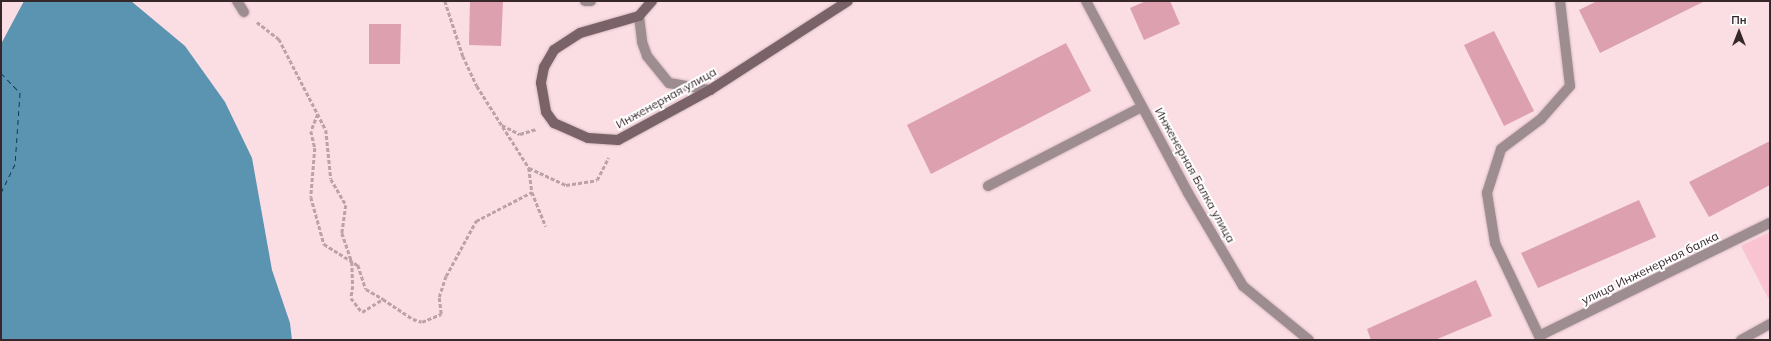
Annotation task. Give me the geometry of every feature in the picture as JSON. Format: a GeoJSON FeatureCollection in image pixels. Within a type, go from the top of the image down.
{"type":"FeatureCollection","features":[{"type":"Feature","properties":{"kind":"street"},"geometry":{"type":"LineString","coordinates":[[237,1],[244,12]]}},
{"type":"Feature","properties":{"kind":"street"},"geometry":{"type":"LineString","coordinates":[[585,1],[591,1]]}},
{"type":"Feature","properties":{"kind":"street"},"geometry":{"type":"LineString","coordinates":[[554,123],[546,112],[542,82],[544,66],[554,50],[580,33],[639,16],[652,1]]}},
{"type":"Feature","properties":{"kind":"street","name":"Инженерная улица"},"geometry":{"type":"LineString","coordinates":[[554,123],[588,138],[618,140],[710,90],[848,1]]}},
{"type":"Feature","properties":{"kind":"street","name":"Инженерная Балка улица"},"geometry":{"type":"LineString","coordinates":[[1086,1],[1188,193],[1243,286],[1309,340]]}},
{"type":"Feature","properties":{"kind":"street"},"geometry":{"type":"LineString","coordinates":[[1541,338],[1495,243],[1487,193],[1501,149],[1541,119],[1570,86],[1560,1]]}},
{"type":"Feature","properties":{"kind":"street"},"geometry":{"type":"LineString","coordinates":[[639,16],[642,42],[647,56],[669,82],[710,90]]}},
{"type":"Feature","properties":{"kind":"street"},"geometry":{"type":"LineString","coordinates":[[988,186],[1142,107]]}},
{"type":"Feature","properties":{"kind":"street","name":"улица Инженерная балка"},"geometry":{"type":"LineString","coordinates":[[1541,338],[1770,223]]}},
{"type":"Feature","properties":{"kind":"street"},"geometry":{"type":"LineString","coordinates":[[1741,340],[1770,324]]}},
{"type":"Feature","properties":{"kind":"path"},"geometry":{"type":"LineString","coordinates":[[445,1],[463,56],[477,86],[529,168],[532,192],[546,226]]}},
{"type":"Feature","properties":{"kind":"path"},"geometry":{"type":"LineString","coordinates":[[244,12],[279,39],[326,130],[331,179],[346,205],[342,233],[352,262],[353,286],[351,298],[362,312],[383,299]]}},
{"type":"Feature","properties":{"kind":"path"},"geometry":{"type":"LineString","coordinates":[[318,114],[311,131],[314,148],[312,197],[324,244],[358,265],[366,289],[413,319],[422,322],[441,314],[439,297],[446,276],[476,221],[532,192]]}},
{"type":"Feature","properties":{"kind":"path"},"geometry":{"type":"LineString","coordinates":[[501,125],[520,134],[554,123]]}},
{"type":"Feature","properties":{"kind":"path"},"geometry":{"type":"LineString","coordinates":[[529,168],[566,185],[597,180],[618,140]]}},
{"type":"Feature","properties":{"kind":"shaded area"},"geometry":{"type":"Polygon","coordinates":[[[1770,232],[1770,297],[1768,298],[1741,246],[1770,232]]]}},
{"type":"Feature","properties":{"kind":"water"},"geometry":{"type":"Polygon","coordinates":[[[24,1],[131,1],[185,46],[225,102],[252,158],[272,270],[290,323],[292,340],[1,340],[1,44],[24,1]]]}},
{"type":"Feature","properties":{"kind":"building"},"geometry":{"type":"Polygon","coordinates":[[[470,1],[503,1],[501,46],[469,45],[470,1]]]}},
{"type":"Feature","properties":{"kind":"building"},"geometry":{"type":"Polygon","coordinates":[[[1146,1],[1170,1],[1180,24],[1144,40],[1130,8],[1146,1]]]}},
{"type":"Feature","properties":{"kind":"building"},"geometry":{"type":"Polygon","coordinates":[[[1597,1],[1705,1],[1600,53],[1579,10],[1597,1]]]}},
{"type":"Feature","properties":{"kind":"building"},"geometry":{"type":"Polygon","coordinates":[[[369,24],[401,24],[400,64],[369,64],[369,24]]]}},
{"type":"Feature","properties":{"kind":"building"},"geometry":{"type":"Polygon","coordinates":[[[1494,31],[1534,111],[1504,126],[1464,45],[1494,31]]]}},
{"type":"Feature","properties":{"kind":"building"},"geometry":{"type":"Polygon","coordinates":[[[1066,43],[1091,91],[931,174],[907,125],[1066,43]]]}},
{"type":"Feature","properties":{"kind":"building"},"geometry":{"type":"Polygon","coordinates":[[[1770,141],[1770,185],[1709,217],[1689,182],[1770,141]]]}},
{"type":"Feature","properties":{"kind":"building"},"geometry":{"type":"Polygon","coordinates":[[[1639,200],[1656,237],[1538,288],[1521,253],[1639,200]]]}},
{"type":"Feature","properties":{"kind":"building"},"geometry":{"type":"Polygon","coordinates":[[[1476,280],[1492,316],[1435,340],[1371,340],[1367,329],[1476,280]]]}},
{"type":"Feature","properties":{"kind":"ferry route"},"geometry":{"type":"LineString","coordinates":[[1,73],[20,93],[15,164],[1,193]]}}]}
